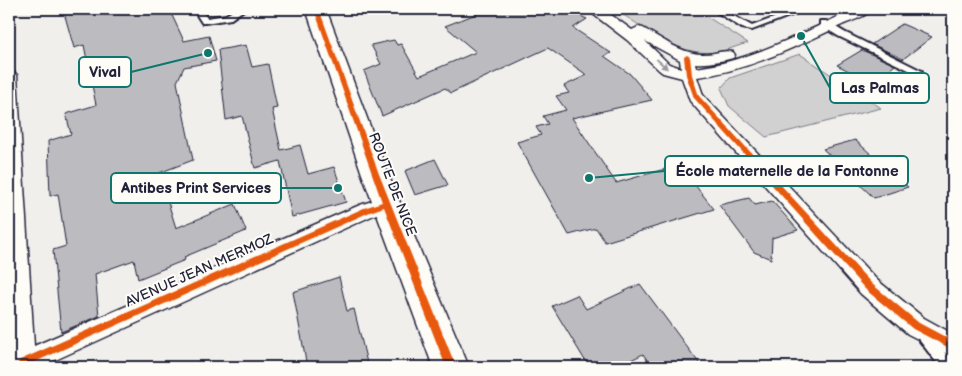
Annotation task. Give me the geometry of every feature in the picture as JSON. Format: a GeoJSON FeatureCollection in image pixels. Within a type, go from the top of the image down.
{"type":"FeatureCollection","features":[{"type":"Feature","properties":{"kind":"main road","name":"ROUTE DE NICE"},"geometry":{"type":"LineString","coordinates":[[316,9],[387,203],[451,367]]}},
{"type":"Feature","properties":{"kind":"street"},"geometry":{"type":"LineString","coordinates":[[598,9],[669,71],[688,66],[718,70],[749,59],[825,24],[860,11]]}},
{"type":"Feature","properties":{"kind":"street"},"geometry":{"type":"LineString","coordinates":[[688,66],[696,97],[869,287],[916,326],[953,346]]}},
{"type":"Feature","properties":{"kind":"street"},"geometry":{"type":"LineString","coordinates":[[9,75],[23,365]]}},
{"type":"Feature","properties":{"kind":"street","name":"AVENUE JEAN MERMOZ"},"geometry":{"type":"LineString","coordinates":[[23,365],[358,214],[387,203]]}},
{"type":"Feature","properties":{"kind":"lane"},"geometry":{"type":"LineString","coordinates":[[197,9],[205,22],[228,17],[241,9]]}},
{"type":"Feature","properties":{"kind":"lane"},"geometry":{"type":"LineString","coordinates":[[716,9],[752,28],[804,9]]}},
{"type":"Feature","properties":{"kind":"lane"},"geometry":{"type":"LineString","coordinates":[[825,24],[918,71]]}},
{"type":"Feature","properties":{"kind":"lane"},"geometry":{"type":"LineString","coordinates":[[916,326],[948,367]]}},
{"type":"Feature","properties":{"kind":"shaded area"},"geometry":{"type":"Polygon","coordinates":[[[619,9],[695,9],[748,43],[722,51],[707,53],[693,51],[666,42],[617,11],[619,9]]]}},
{"type":"Feature","properties":{"kind":"shaded area"},"geometry":{"type":"Polygon","coordinates":[[[800,54],[881,108],[766,137],[729,106],[721,88],[730,78],[800,54]]]}},
{"type":"Feature","properties":{"kind":"building"},"geometry":{"type":"Polygon","coordinates":[[[63,9],[169,9],[184,41],[209,36],[216,61],[184,67],[177,82],[193,160],[159,173],[176,228],[235,204],[246,231],[184,257],[185,260],[138,279],[134,260],[95,274],[99,316],[61,332],[53,250],[66,246],[58,194],[50,196],[48,141],[71,134],[66,114],[96,105],[84,45],[74,48],[63,9]]]}},
{"type":"Feature","properties":{"kind":"building"},"geometry":{"type":"Polygon","coordinates":[[[489,9],[565,9],[587,19],[573,28],[611,53],[604,56],[630,74],[652,100],[572,118],[616,183],[679,165],[714,209],[605,242],[596,228],[569,235],[517,142],[541,135],[536,127],[548,124],[543,116],[566,110],[556,96],[569,93],[564,86],[587,75],[548,48],[451,93],[445,88],[382,116],[364,71],[381,64],[371,45],[394,40],[397,45],[401,44],[419,76],[476,52],[445,26],[489,9]]]}},
{"type":"Feature","properties":{"kind":"building"},"geometry":{"type":"Polygon","coordinates":[[[902,24],[932,37],[903,59],[872,44],[902,24]]]}},
{"type":"Feature","properties":{"kind":"building"},"geometry":{"type":"Polygon","coordinates":[[[246,45],[252,67],[268,64],[277,108],[272,109],[281,150],[300,145],[308,174],[334,167],[346,202],[292,217],[280,161],[255,168],[242,116],[226,120],[218,50],[246,45]]]}},
{"type":"Feature","properties":{"kind":"building"},"geometry":{"type":"Polygon","coordinates":[[[862,50],[895,65],[873,83],[837,65],[862,50]]]}},
{"type":"Feature","properties":{"kind":"building"},"geometry":{"type":"Polygon","coordinates":[[[855,140],[908,187],[874,198],[823,149],[855,140]]]}},
{"type":"Feature","properties":{"kind":"building"},"geometry":{"type":"Polygon","coordinates":[[[435,159],[448,185],[415,195],[405,171],[435,159]]]}},
{"type":"Feature","properties":{"kind":"building"},"geometry":{"type":"Polygon","coordinates":[[[749,198],[755,205],[772,201],[798,230],[772,238],[771,259],[754,252],[719,205],[749,198]]]}},
{"type":"Feature","properties":{"kind":"building"},"geometry":{"type":"Polygon","coordinates":[[[339,277],[347,311],[354,309],[368,367],[307,367],[293,292],[339,277]]]}},
{"type":"Feature","properties":{"kind":"building"},"geometry":{"type":"Polygon","coordinates":[[[640,284],[702,367],[652,367],[643,354],[617,367],[589,367],[552,306],[577,295],[586,309],[640,284]]]}},
{"type":"Feature","properties":{"kind":"cycle path"},"geometry":{"type":"LineString","coordinates":[[316,9],[375,174],[451,367]]}},
{"type":"Feature","properties":{"kind":"cycle path"},"geometry":{"type":"LineString","coordinates":[[687,57],[689,75],[696,97],[869,287],[916,326],[953,346]]}},
{"type":"Feature","properties":{"kind":"cycle path"},"geometry":{"type":"LineString","coordinates":[[23,363],[367,210],[387,203]]}},
{"type":"Feature","properties":{"kind":"place","name":"Las Palmas"},"geometry":{"type":"Point","coordinates":[801,36]}},
{"type":"Feature","properties":{"kind":"place","name":"Vival"},"geometry":{"type":"Point","coordinates":[208,53]}},
{"type":"Feature","properties":{"kind":"place","name":"École maternelle de la Fontonne"},"geometry":{"type":"Point","coordinates":[589,178]}},
{"type":"Feature","properties":{"kind":"place","name":"Antibes Print Services"},"geometry":{"type":"Point","coordinates":[338,188]}}]}
